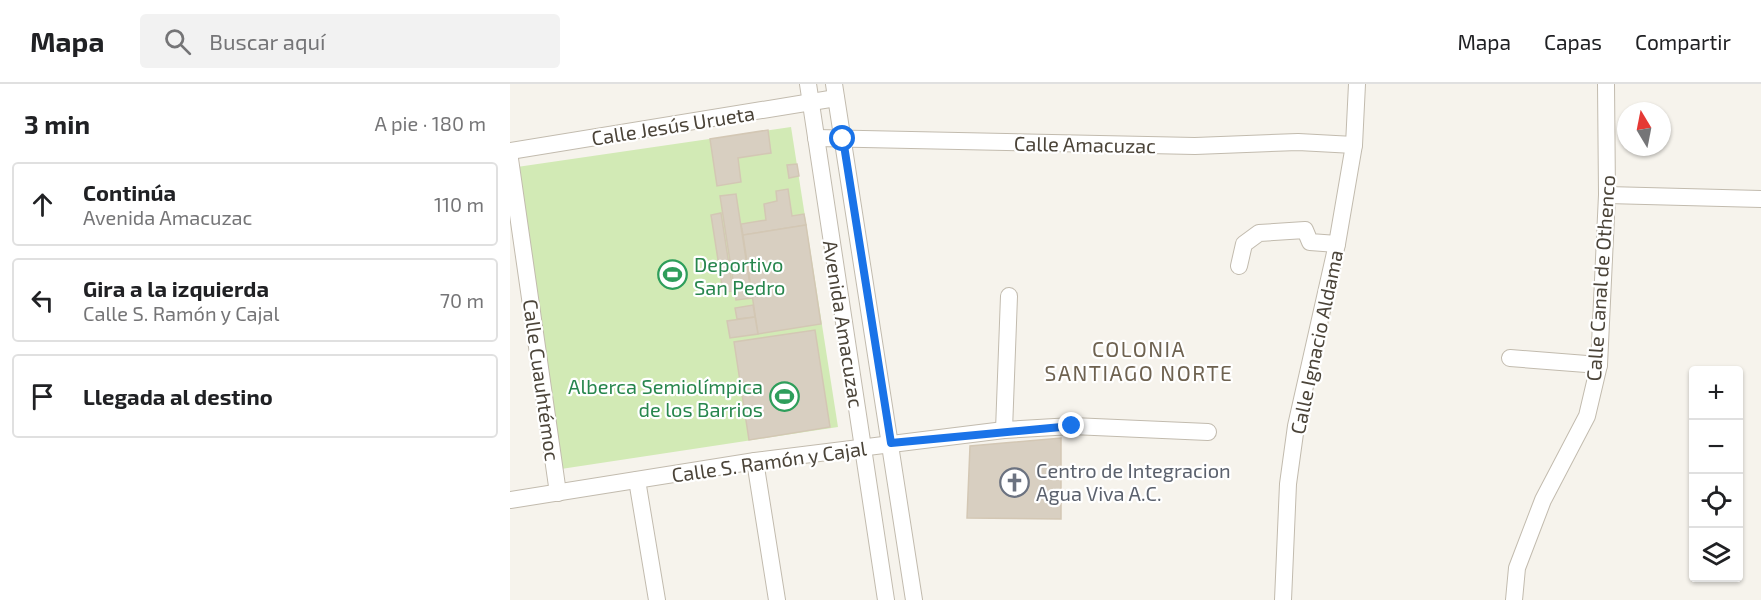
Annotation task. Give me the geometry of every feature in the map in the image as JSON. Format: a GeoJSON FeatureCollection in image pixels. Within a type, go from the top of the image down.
{"type":"FeatureCollection","features":[{"type":"Feature","properties":{"kind":"street","name":"Avenida Amacuzac"},"geometry":{"type":"LineString","coordinates":[[808,84],[886,600]]}},
{"type":"Feature","properties":{"kind":"street","name":"Calle Ignacio Aldama"},"geometry":{"type":"LineString","coordinates":[[1283,600],[1288,484],[1296,426],[1337,244],[1354,145],[1357,84]]}},
{"type":"Feature","properties":{"kind":"street","name":"Calle Canal de Othenco"},"geometry":{"type":"LineString","coordinates":[[1514,600],[1517,568],[1543,500],[1587,416],[1599,365],[1607,195],[1606,84]]}},
{"type":"Feature","properties":{"kind":"street","name":"Avenida Amacuzac"},"geometry":{"type":"LineString","coordinates":[[835,91],[914,600]]}},
{"type":"Feature","properties":{"kind":"street","name":"Calle Jesús Urueta"},"geometry":{"type":"LineString","coordinates":[[510,151],[811,103],[835,91]]}},
{"type":"Feature","properties":{"kind":"street","name":"Calle Amacuzac"},"geometry":{"type":"LineString","coordinates":[[816,138],[1195,146],[1298,142],[1354,145]]}},
{"type":"Feature","properties":{"kind":"street","name":"Calle Cuauhtémoc"},"geometry":{"type":"LineString","coordinates":[[510,159],[558,493]]}},
{"type":"Feature","properties":{"kind":"street"},"geometry":{"type":"LineString","coordinates":[[1607,195],[1761,199]]}},
{"type":"Feature","properties":{"kind":"street"},"geometry":{"type":"LineString","coordinates":[[1239,266],[1244,244],[1259,233],[1305,230],[1310,242],[1337,244]]}},
{"type":"Feature","properties":{"kind":"street"},"geometry":{"type":"LineString","coordinates":[[1004,430],[1009,296]]}},
{"type":"Feature","properties":{"kind":"street"},"geometry":{"type":"LineString","coordinates":[[1510,358],[1599,365]]}},
{"type":"Feature","properties":{"kind":"street","name":"Calle S. Ramón y Cajal"},"geometry":{"type":"LineString","coordinates":[[510,500],[755,461],[1004,430],[1072,426],[1208,432]]}},
{"type":"Feature","properties":{"kind":"street"},"geometry":{"type":"LineString","coordinates":[[755,461],[777,600]]}},
{"type":"Feature","properties":{"kind":"street"},"geometry":{"type":"LineString","coordinates":[[636,480],[657,600]]}},
{"type":"Feature","properties":{"kind":"green space","name":"Deportivo San Pedro"},"geometry":{"type":"Polygon","coordinates":[[[791,127],[838,427],[561,469],[517,167],[791,127]]]}},
{"type":"Feature","properties":{"kind":"building"},"geometry":{"type":"Polygon","coordinates":[[[768,130],[771,153],[738,158],[741,182],[717,186],[710,139],[768,130]]]}},
{"type":"Feature","properties":{"kind":"building"},"geometry":{"type":"Polygon","coordinates":[[[797,164],[799,176],[789,178],[787,165],[797,164]]]}},
{"type":"Feature","properties":{"kind":"building"},"geometry":{"type":"Polygon","coordinates":[[[788,189],[792,216],[804,214],[806,225],[743,235],[741,224],[766,220],[764,204],[777,201],[776,191],[788,189]]]}},
{"type":"Feature","properties":{"kind":"building"},"geometry":{"type":"Polygon","coordinates":[[[736,194],[752,298],[736,300],[720,196],[736,194]]]}},
{"type":"Feature","properties":{"kind":"building"},"geometry":{"type":"Polygon","coordinates":[[[721,213],[733,291],[723,292],[711,215],[721,213]]]}},
{"type":"Feature","properties":{"kind":"building"},"geometry":{"type":"Polygon","coordinates":[[[806,225],[821,324],[758,334],[743,235],[806,225]]]}},
{"type":"Feature","properties":{"kind":"building"},"geometry":{"type":"Polygon","coordinates":[[[753,305],[755,317],[737,319],[735,308],[753,305]]]}},
{"type":"Feature","properties":{"kind":"building"},"geometry":{"type":"Polygon","coordinates":[[[755,317],[758,334],[730,338],[727,321],[755,317]]]}},
{"type":"Feature","properties":{"kind":"building","name":"Alberca Semiolímpica de los Barrios"},"geometry":{"type":"Polygon","coordinates":[[[815,330],[830,427],[749,440],[734,342],[815,330]]]}},
{"type":"Feature","properties":{"kind":"building","name":"Centro de Integracion Agua Viva A.C."},"geometry":{"type":"Polygon","coordinates":[[[1061,438],[1061,519],[967,518],[970,446],[1061,438]]]}},
{"type":"Feature","properties":{"kind":"place","name":"Deportivo San Pedro"},"geometry":{"type":"Point","coordinates":[673,275]}},
{"type":"Feature","properties":{"kind":"place","name":"Alberca Semiolímpica de los Barrios"},"geometry":{"type":"Point","coordinates":[784,397]}},
{"type":"Feature","properties":{"kind":"place","name":"Centro de Integracion Agua Viva A.C."},"geometry":{"type":"Point","coordinates":[1015,482]}},
{"type":"Feature","properties":{"kind":"district","name":"COLONIA SANTIAGO NORTE"},"geometry":{"type":"Point","coordinates":[1139,360]}},
{"type":"Feature","properties":{"kind":"route"},"geometry":{"type":"LineString","coordinates":[[843,139],[891,443],[1004,430],[1072,426]]}}]}
